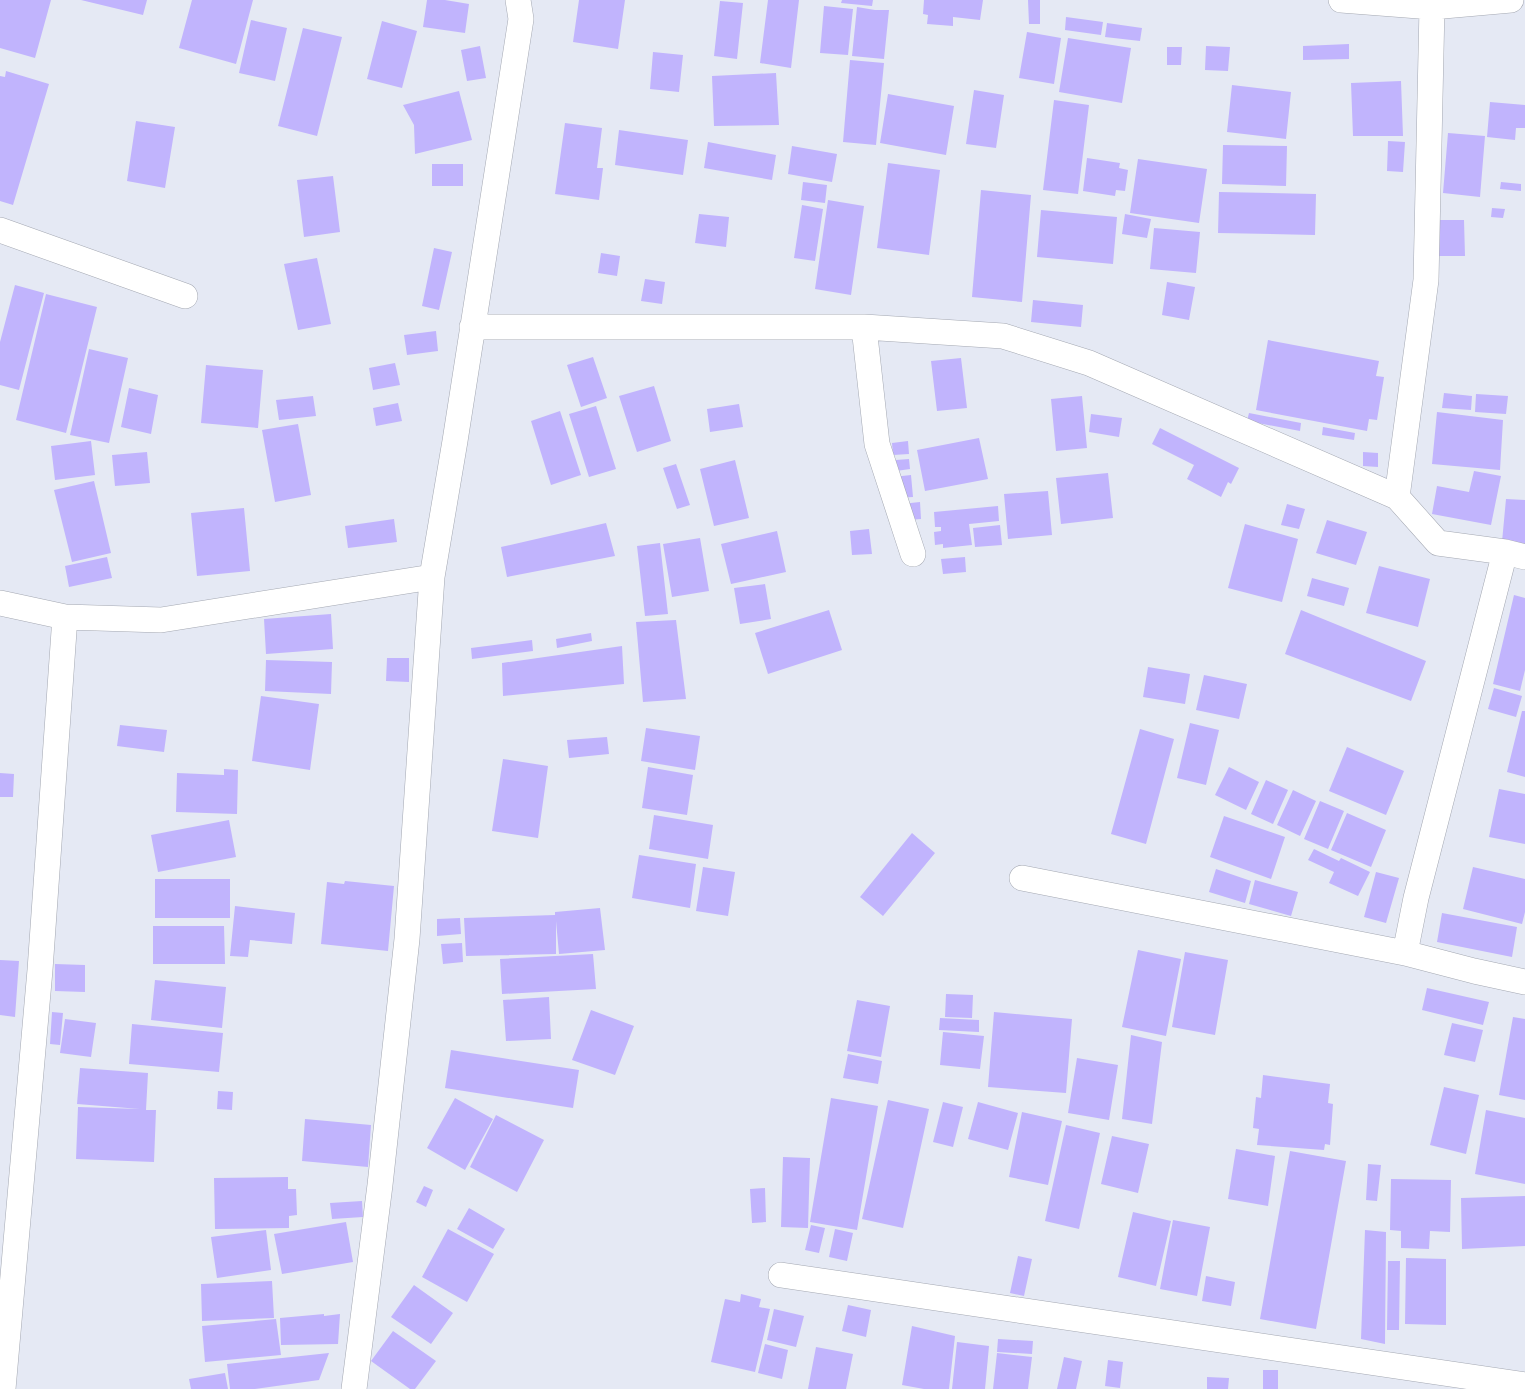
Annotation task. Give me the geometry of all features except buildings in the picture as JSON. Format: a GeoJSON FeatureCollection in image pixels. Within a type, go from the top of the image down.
{"type":"FeatureCollection","features":[{"type":"Feature","properties":{"kind":"street"},"geometry":{"type":"LineString","coordinates":[[354,1389],[380,1185],[407,939],[432,577],[456,442],[472,327],[521,19],[518,0]]}},
{"type":"Feature","properties":{"kind":"street"},"geometry":{"type":"LineString","coordinates":[[1341,0],[1432,7],[1511,0]]}},
{"type":"Feature","properties":{"kind":"street"},"geometry":{"type":"LineString","coordinates":[[1397,497],[1426,280],[1432,7]]}},
{"type":"Feature","properties":{"kind":"street"},"geometry":{"type":"LineString","coordinates":[[0,230],[185,296]]}},
{"type":"Feature","properties":{"kind":"street"},"geometry":{"type":"LineString","coordinates":[[472,327],[864,327],[1003,336],[1089,363],[1397,497],[1438,543],[1515,554],[1416,898],[1405,953]]}},
{"type":"Feature","properties":{"kind":"street"},"geometry":{"type":"LineString","coordinates":[[864,327],[877,444],[913,554]]}},
{"type":"Feature","properties":{"kind":"street"},"geometry":{"type":"LineString","coordinates":[[0,603],[65,616],[161,620],[432,577]]}},
{"type":"Feature","properties":{"kind":"street"},"geometry":{"type":"LineString","coordinates":[[3,1389],[40,970],[65,616]]}},
{"type":"Feature","properties":{"kind":"street"},"geometry":{"type":"LineString","coordinates":[[1022,878],[1405,953],[1474,972],[1525,982]]}},
{"type":"Feature","properties":{"kind":"street"},"geometry":{"type":"LineString","coordinates":[[781,1275],[1525,1385]]}}]}
